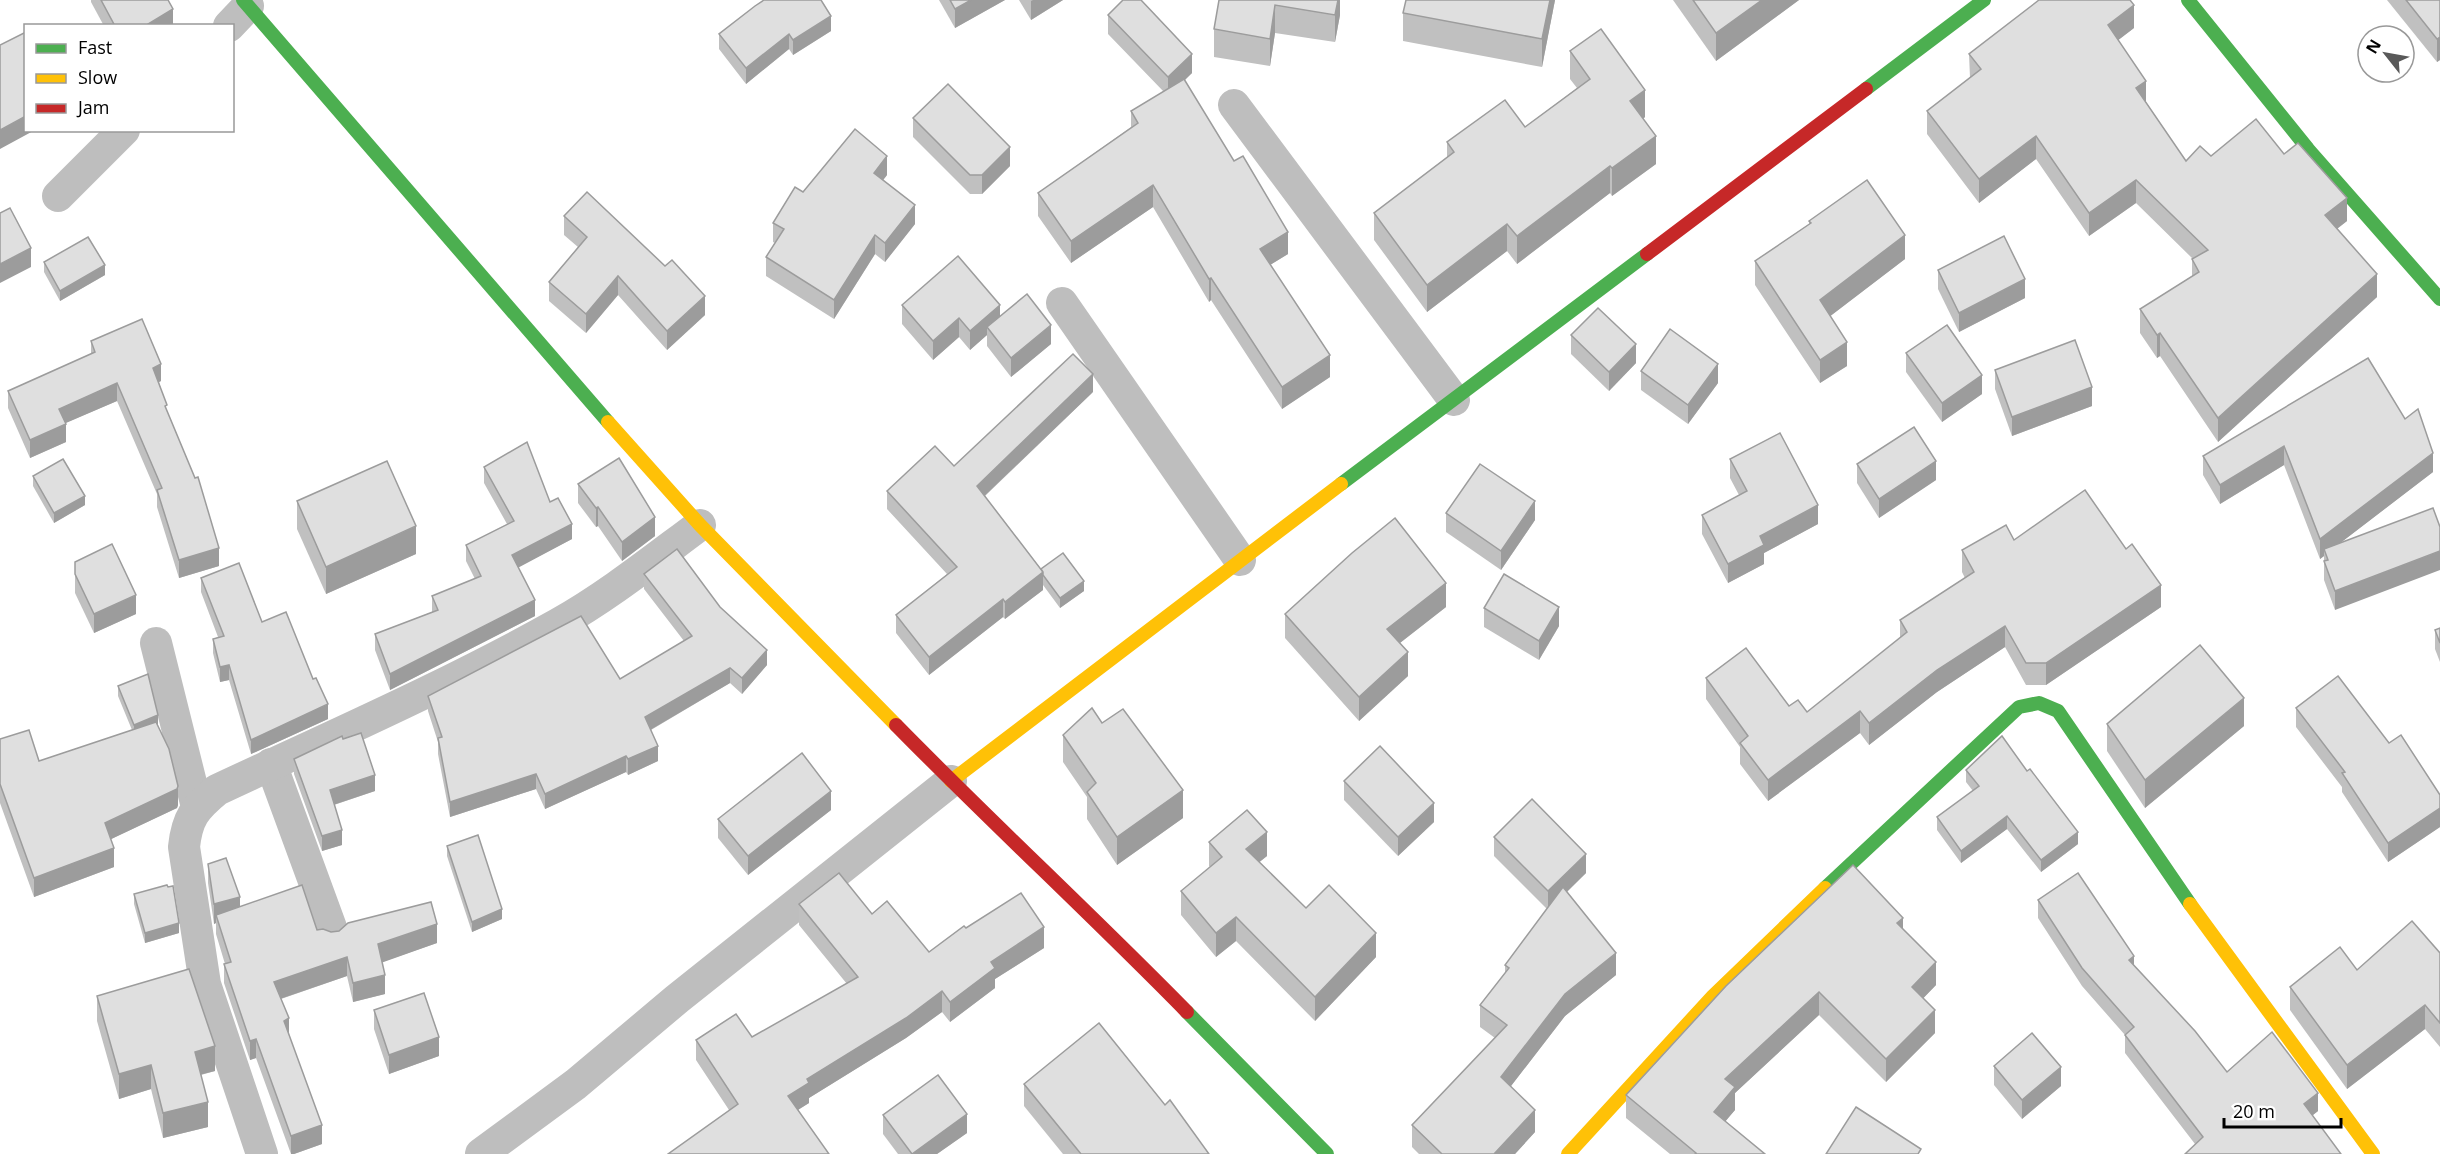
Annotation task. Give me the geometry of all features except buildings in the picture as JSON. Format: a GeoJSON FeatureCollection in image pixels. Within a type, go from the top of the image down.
{"type":"FeatureCollection","features":[{"type":"Feature","properties":{"kind":"street"},"geometry":{"type":"LineString","coordinates":[[481,1154],[576,1084],[677,999],[951,781],[1240,560],[1984,0]]}},
{"type":"Feature","properties":{"kind":"street"},"geometry":{"type":"LineString","coordinates":[[2188,0],[2308,149],[2440,300]]}},
{"type":"Feature","properties":{"kind":"street"},"geometry":{"type":"LineString","coordinates":[[240,11],[700,525],[951,781],[1099,922],[1327,1154]]}},
{"type":"Feature","properties":{"kind":"street"},"geometry":{"type":"LineString","coordinates":[[1234,105],[1454,399]]}},
{"type":"Feature","properties":{"kind":"street"},"geometry":{"type":"LineString","coordinates":[[58,196],[122,132]]}},
{"type":"Feature","properties":{"kind":"street"},"geometry":{"type":"LineString","coordinates":[[1062,303],[1240,560]]}},
{"type":"Feature","properties":{"kind":"street"},"geometry":{"type":"LineString","coordinates":[[262,1154],[205,984],[184,847],[186,828],[197,807],[217,790],[466,672],[559,623],[628,578],[700,525]]}},
{"type":"Feature","properties":{"kind":"street"},"geometry":{"type":"LineString","coordinates":[[156,642],[197,807]]}},
{"type":"Feature","properties":{"kind":"street"},"geometry":{"type":"LineString","coordinates":[[1568,1154],[1713,996],[1780,930],[2019,707],[2031,702],[2044,702],[2058,711],[2120,807],[2297,1053],[2373,1154]]}},
{"type":"Feature","properties":{"kind":"street"},"geometry":{"type":"LineString","coordinates":[[271,764],[333,933]]}},
{"type":"Feature","properties":{"kind":"traffic: fast"},"geometry":{"type":"LineString","coordinates":[[243,0],[608,422]]}},
{"type":"Feature","properties":{"kind":"traffic: fast"},"geometry":{"type":"LineString","coordinates":[[1866,89],[1984,0]]}},
{"type":"Feature","properties":{"kind":"traffic: fast"},"geometry":{"type":"LineString","coordinates":[[2188,0],[2308,149],[2440,299]]}},
{"type":"Feature","properties":{"kind":"traffic: fast"},"geometry":{"type":"LineString","coordinates":[[1341,484],[1647,254]]}},
{"type":"Feature","properties":{"kind":"traffic: fast"},"geometry":{"type":"LineString","coordinates":[[1825,888],[2019,707],[2039,703],[2058,711],[2190,904]]}},
{"type":"Feature","properties":{"kind":"traffic: fast"},"geometry":{"type":"LineString","coordinates":[[1187,1012],[1327,1154]]}},
{"type":"Feature","properties":{"kind":"traffic: slow"},"geometry":{"type":"LineString","coordinates":[[608,422],[700,525],[896,725]]}},
{"type":"Feature","properties":{"kind":"traffic: slow"},"geometry":{"type":"LineString","coordinates":[[951,781],[1341,484]]}},
{"type":"Feature","properties":{"kind":"traffic: slow"},"geometry":{"type":"LineString","coordinates":[[1568,1154],[1713,996],[1825,888]]}},
{"type":"Feature","properties":{"kind":"traffic: slow"},"geometry":{"type":"LineString","coordinates":[[2190,904],[2373,1154]]}},
{"type":"Feature","properties":{"kind":"traffic: jam"},"geometry":{"type":"LineString","coordinates":[[1647,254],[1866,89]]}},
{"type":"Feature","properties":{"kind":"traffic: jam"},"geometry":{"type":"LineString","coordinates":[[896,725],[1187,1012]]}}]}
